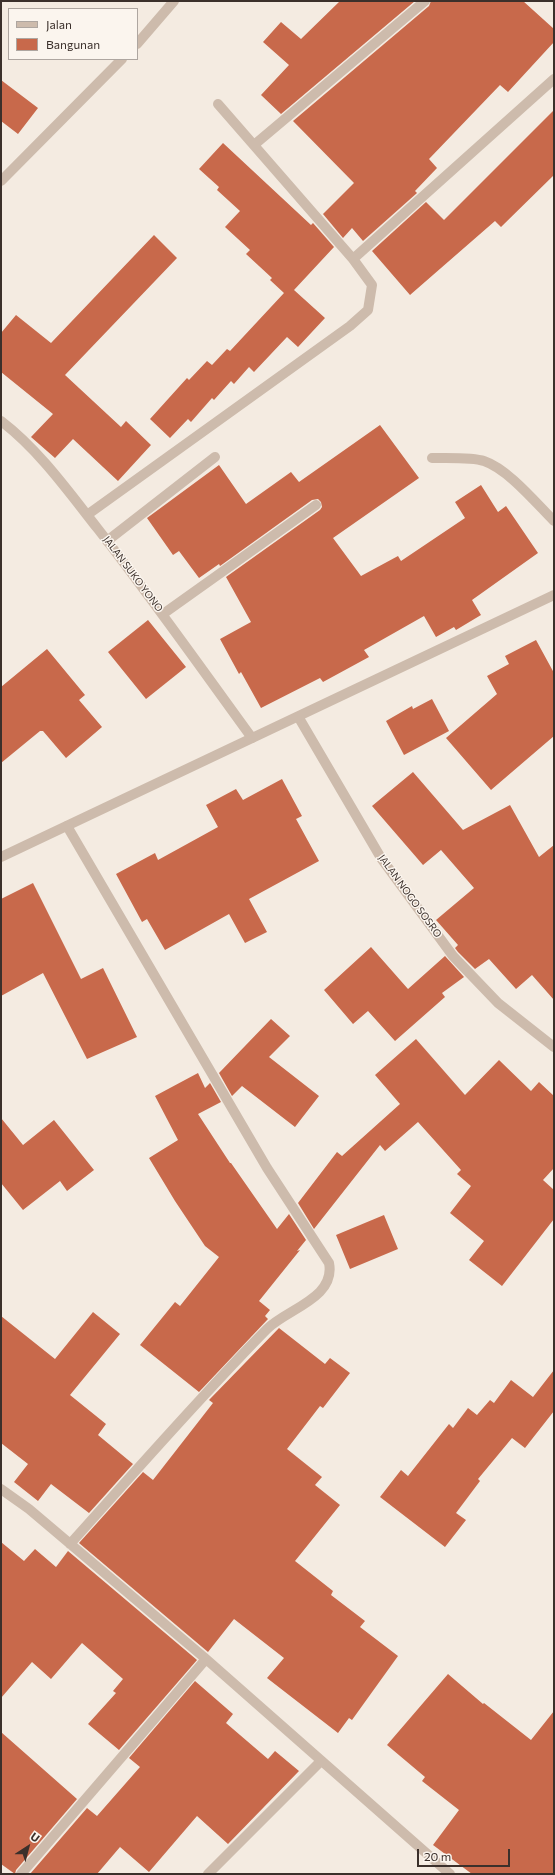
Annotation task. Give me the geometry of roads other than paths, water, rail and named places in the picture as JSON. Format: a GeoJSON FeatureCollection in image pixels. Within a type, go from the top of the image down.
{"type":"FeatureCollection","features":[{"type":"Feature","properties":{"kind":"street"},"geometry":{"type":"LineString","coordinates":[[138,43],[174,1]]}},
{"type":"Feature","properties":{"kind":"street"},"geometry":{"type":"LineString","coordinates":[[254,145],[425,1]]}},
{"type":"Feature","properties":{"kind":"street"},"geometry":{"type":"LineString","coordinates":[[1,180],[121,60]]}},
{"type":"Feature","properties":{"kind":"street"},"geometry":{"type":"LineString","coordinates":[[354,259],[554,79]]}},
{"type":"Feature","properties":{"kind":"street"},"geometry":{"type":"LineString","coordinates":[[87,515],[350,326],[368,310],[372,285],[354,259],[218,104]]}},
{"type":"Feature","properties":{"kind":"street","name":"JALAN SUKO YONO"},"geometry":{"type":"LineString","coordinates":[[1,421],[31,448],[108,541],[163,614],[252,738]]}},
{"type":"Feature","properties":{"kind":"street"},"geometry":{"type":"LineString","coordinates":[[108,541],[215,457]]}},
{"type":"Feature","properties":{"kind":"street"},"geometry":{"type":"LineString","coordinates":[[432,458],[483,460],[495,465],[554,521]]}},
{"type":"Feature","properties":{"kind":"street"},"geometry":{"type":"LineString","coordinates":[[163,614],[316,505]]}},
{"type":"Feature","properties":{"kind":"street"},"geometry":{"type":"LineString","coordinates":[[1,857],[252,738],[299,718],[554,595]]}},
{"type":"Feature","properties":{"kind":"street","name":"JALAN NOGO SOSRO"},"geometry":{"type":"LineString","coordinates":[[299,718],[381,858],[453,956],[498,1003],[554,1047]]}},
{"type":"Feature","properties":{"kind":"street"},"geometry":{"type":"LineString","coordinates":[[67,826],[267,1168],[329,1263],[331,1272],[327,1282],[319,1293],[269,1328],[70,1544]]}},
{"type":"Feature","properties":{"kind":"street"},"geometry":{"type":"LineString","coordinates":[[1,1489],[28,1509],[206,1659],[450,1874]]}},
{"type":"Feature","properties":{"kind":"street"},"geometry":{"type":"LineString","coordinates":[[22,1874],[206,1659]]}},
{"type":"Feature","properties":{"kind":"street"},"geometry":{"type":"LineString","coordinates":[[208,1874],[321,1761]]}}]}
